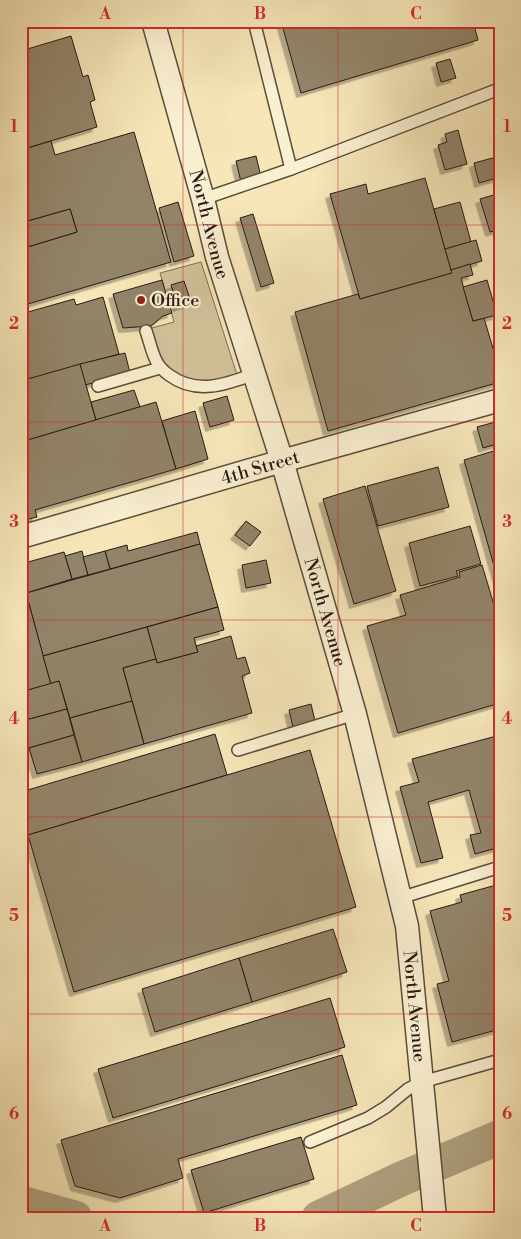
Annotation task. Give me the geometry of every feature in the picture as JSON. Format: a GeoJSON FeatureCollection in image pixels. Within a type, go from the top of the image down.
{"type":"FeatureCollection","features":[{"type":"Feature","properties":{"kind":"street","name":"North Avenue"},"geometry":{"type":"LineString","coordinates":[[153,21],[203,199],[217,257],[282,461],[355,714],[407,926],[435,1218]]}},
{"type":"Feature","properties":{"kind":"street","name":"4th Street"},"geometry":{"type":"LineString","coordinates":[[21,537],[500,400]]}},
{"type":"Feature","properties":{"kind":"lane"},"geometry":{"type":"LineString","coordinates":[[254,21],[291,168]]}},
{"type":"Feature","properties":{"kind":"lane"},"geometry":{"type":"LineString","coordinates":[[203,199],[291,168],[499,88]]}},
{"type":"Feature","properties":{"kind":"lane"},"geometry":{"type":"LineString","coordinates":[[146,331],[156,362],[160,368],[179,382],[191,386],[209,387],[254,374]]}},
{"type":"Feature","properties":{"kind":"lane"},"geometry":{"type":"LineString","coordinates":[[98,386],[160,368]]}},
{"type":"Feature","properties":{"kind":"lane"},"geometry":{"type":"LineString","coordinates":[[238,750],[355,714]]}},
{"type":"Feature","properties":{"kind":"lane"},"geometry":{"type":"LineString","coordinates":[[400,898],[500,867]]}},
{"type":"Feature","properties":{"kind":"lane"},"geometry":{"type":"LineString","coordinates":[[310,1142],[368,1118],[408,1089],[422,1082],[500,1060]]}},
{"type":"Feature","properties":{"kind":"shaded area"},"geometry":{"type":"Polygon","coordinates":[[[201,262],[238,378],[191,384],[162,368],[148,329],[174,322],[160,273],[201,262]]]}},
{"type":"Feature","properties":{"kind":"building"},"geometry":{"type":"Polygon","coordinates":[[[21,21],[37,21],[21,26],[21,21]]]}},
{"type":"Feature","properties":{"kind":"building"},"geometry":{"type":"Polygon","coordinates":[[[281,21],[473,21],[478,40],[301,93],[281,21]]]}},
{"type":"Feature","properties":{"kind":"building"},"geometry":{"type":"Polygon","coordinates":[[[71,36],[83,77],[88,75],[95,100],[90,102],[97,127],[21,150],[21,40],[24,50],[71,36]]]}},
{"type":"Feature","properties":{"kind":"building"},"geometry":{"type":"Polygon","coordinates":[[[450,59],[456,78],[441,82],[436,63],[450,59]]]}},
{"type":"Feature","properties":{"kind":"building"},"geometry":{"type":"Polygon","coordinates":[[[458,130],[467,164],[445,170],[438,145],[447,142],[445,134],[458,130]]]}},
{"type":"Feature","properties":{"kind":"building"},"geometry":{"type":"Polygon","coordinates":[[[134,132],[171,262],[21,306],[21,249],[77,232],[70,209],[21,223],[21,150],[51,141],[55,155],[134,132]]]}},
{"type":"Feature","properties":{"kind":"building"},"geometry":{"type":"Polygon","coordinates":[[[256,156],[261,177],[241,182],[236,161],[256,156]]]}},
{"type":"Feature","properties":{"kind":"building"},"geometry":{"type":"Polygon","coordinates":[[[500,156],[500,177],[479,183],[474,163],[500,156]]]}},
{"type":"Feature","properties":{"kind":"building"},"geometry":{"type":"Polygon","coordinates":[[[425,178],[452,273],[360,299],[330,194],[366,184],[368,194],[425,178]]]}},
{"type":"Feature","properties":{"kind":"building"},"geometry":{"type":"Polygon","coordinates":[[[500,193],[500,229],[490,232],[480,199],[500,193]]]}},
{"type":"Feature","properties":{"kind":"building"},"geometry":{"type":"Polygon","coordinates":[[[178,202],[194,256],[174,262],[159,208],[178,202]]]}},
{"type":"Feature","properties":{"kind":"building"},"geometry":{"type":"Polygon","coordinates":[[[460,202],[471,242],[445,249],[434,209],[460,202]]]}},
{"type":"Feature","properties":{"kind":"building"},"geometry":{"type":"Polygon","coordinates":[[[70,209],[77,232],[21,249],[21,223],[70,209]]]}},
{"type":"Feature","properties":{"kind":"building"},"geometry":{"type":"Polygon","coordinates":[[[253,214],[274,283],[261,287],[240,218],[253,214]]]}},
{"type":"Feature","properties":{"kind":"building"},"geometry":{"type":"Polygon","coordinates":[[[476,240],[482,261],[451,270],[445,249],[476,240]]]}},
{"type":"Feature","properties":{"kind":"building"},"geometry":{"type":"Polygon","coordinates":[[[470,264],[473,275],[461,278],[473,321],[484,318],[500,372],[500,382],[328,431],[295,312],[358,294],[360,299],[452,273],[451,270],[470,264]]]}},
{"type":"Feature","properties":{"kind":"building","name":"Office"},"geometry":{"type":"Polygon","coordinates":[[[162,280],[172,313],[163,316],[151,326],[123,328],[113,294],[162,280]]]}},
{"type":"Feature","properties":{"kind":"building"},"geometry":{"type":"Polygon","coordinates":[[[487,280],[497,315],[473,321],[463,287],[487,280]]]}},
{"type":"Feature","properties":{"kind":"building"},"geometry":{"type":"Polygon","coordinates":[[[184,281],[191,302],[178,307],[171,285],[184,281]]]}},
{"type":"Feature","properties":{"kind":"building"},"geometry":{"type":"Polygon","coordinates":[[[103,297],[119,354],[21,381],[21,314],[74,299],[76,305],[103,297]]]}},
{"type":"Feature","properties":{"kind":"building"},"geometry":{"type":"Polygon","coordinates":[[[125,353],[130,373],[85,385],[80,364],[125,353]]]}},
{"type":"Feature","properties":{"kind":"building"},"geometry":{"type":"Polygon","coordinates":[[[80,364],[96,420],[21,442],[21,381],[80,364]]]}},
{"type":"Feature","properties":{"kind":"building"},"geometry":{"type":"Polygon","coordinates":[[[134,390],[140,407],[96,420],[91,402],[134,390]]]}},
{"type":"Feature","properties":{"kind":"building"},"geometry":{"type":"Polygon","coordinates":[[[227,396],[234,420],[210,427],[203,403],[227,396]]]}},
{"type":"Feature","properties":{"kind":"building"},"geometry":{"type":"Polygon","coordinates":[[[156,402],[176,469],[35,510],[37,517],[21,521],[21,442],[156,402]]]}},
{"type":"Feature","properties":{"kind":"building"},"geometry":{"type":"Polygon","coordinates":[[[195,411],[208,459],[176,469],[162,421],[195,411]]]}},
{"type":"Feature","properties":{"kind":"building"},"geometry":{"type":"Polygon","coordinates":[[[499,421],[500,443],[483,448],[477,427],[499,421]]]}},
{"type":"Feature","properties":{"kind":"building"},"geometry":{"type":"Polygon","coordinates":[[[500,449],[500,587],[464,460],[500,449]]]}},
{"type":"Feature","properties":{"kind":"building"},"geometry":{"type":"Polygon","coordinates":[[[438,467],[449,507],[378,526],[367,486],[438,467]]]}},
{"type":"Feature","properties":{"kind":"building"},"geometry":{"type":"Polygon","coordinates":[[[365,486],[396,591],[354,604],[323,499],[365,486]]]}},
{"type":"Feature","properties":{"kind":"building"},"geometry":{"type":"Polygon","coordinates":[[[246,521],[261,532],[250,546],[235,535],[246,521]]]}},
{"type":"Feature","properties":{"kind":"building"},"geometry":{"type":"Polygon","coordinates":[[[470,526],[481,564],[456,571],[458,576],[420,586],[409,543],[470,526]]]}},
{"type":"Feature","properties":{"kind":"building"},"geometry":{"type":"Polygon","coordinates":[[[197,532],[200,544],[110,569],[105,551],[127,545],[128,551],[197,532]]]}},
{"type":"Feature","properties":{"kind":"building"},"geometry":{"type":"Polygon","coordinates":[[[200,544],[218,607],[43,656],[26,593],[200,544]]]}},
{"type":"Feature","properties":{"kind":"building"},"geometry":{"type":"Polygon","coordinates":[[[82,551],[88,575],[72,579],[65,556],[82,551]]]}},
{"type":"Feature","properties":{"kind":"building"},"geometry":{"type":"Polygon","coordinates":[[[105,551],[110,569],[88,575],[83,557],[105,551]]]}},
{"type":"Feature","properties":{"kind":"building"},"geometry":{"type":"Polygon","coordinates":[[[64,552],[72,579],[26,593],[51,684],[21,692],[21,564],[64,552]]]}},
{"type":"Feature","properties":{"kind":"building"},"geometry":{"type":"Polygon","coordinates":[[[266,560],[271,583],[246,588],[242,565],[266,560]]]}},
{"type":"Feature","properties":{"kind":"building"},"geometry":{"type":"Polygon","coordinates":[[[482,565],[500,625],[500,703],[398,733],[367,626],[406,615],[400,595],[460,577],[459,572],[482,565]]]}},
{"type":"Feature","properties":{"kind":"building"},"geometry":{"type":"Polygon","coordinates":[[[218,607],[224,630],[194,638],[198,652],[157,663],[147,627],[218,607]]]}},
{"type":"Feature","properties":{"kind":"building"},"geometry":{"type":"Polygon","coordinates":[[[147,627],[156,659],[123,668],[132,701],[70,718],[59,681],[51,684],[43,656],[147,627]]]}},
{"type":"Feature","properties":{"kind":"building"},"geometry":{"type":"Polygon","coordinates":[[[231,636],[237,659],[245,657],[250,673],[242,676],[252,713],[144,744],[123,668],[156,659],[157,663],[198,652],[196,646],[231,636]]]}},
{"type":"Feature","properties":{"kind":"building"},"geometry":{"type":"Polygon","coordinates":[[[59,681],[67,709],[22,721],[21,692],[59,681]]]}},
{"type":"Feature","properties":{"kind":"building"},"geometry":{"type":"Polygon","coordinates":[[[132,701],[144,744],[82,762],[70,718],[132,701]]]}},
{"type":"Feature","properties":{"kind":"building"},"geometry":{"type":"Polygon","coordinates":[[[311,704],[315,721],[293,727],[289,710],[311,704]]]}},
{"type":"Feature","properties":{"kind":"building"},"geometry":{"type":"Polygon","coordinates":[[[67,709],[74,735],[29,748],[22,721],[67,709]]]}},
{"type":"Feature","properties":{"kind":"building"},"geometry":{"type":"Polygon","coordinates":[[[215,734],[227,775],[28,835],[21,813],[21,792],[215,734]]]}},
{"type":"Feature","properties":{"kind":"building"},"geometry":{"type":"Polygon","coordinates":[[[74,735],[82,762],[37,774],[29,748],[74,735]]]}},
{"type":"Feature","properties":{"kind":"building"},"geometry":{"type":"Polygon","coordinates":[[[500,735],[500,847],[475,854],[470,835],[481,833],[469,790],[428,802],[443,858],[421,863],[400,787],[419,782],[412,759],[500,735]]]}},
{"type":"Feature","properties":{"kind":"building"},"geometry":{"type":"Polygon","coordinates":[[[310,750],[356,907],[74,992],[28,835],[310,750]]]}},
{"type":"Feature","properties":{"kind":"building"},"geometry":{"type":"Polygon","coordinates":[[[500,884],[500,1029],[452,1042],[437,984],[449,981],[430,911],[462,902],[460,895],[500,884]]]}},
{"type":"Feature","properties":{"kind":"building"},"geometry":{"type":"Polygon","coordinates":[[[333,929],[347,972],[252,1002],[239,958],[333,929]]]}},
{"type":"Feature","properties":{"kind":"building"},"geometry":{"type":"Polygon","coordinates":[[[239,958],[252,1002],[155,1032],[142,989],[239,958]]]}},
{"type":"Feature","properties":{"kind":"building"},"geometry":{"type":"Polygon","coordinates":[[[330,998],[345,1047],[113,1118],[98,1069],[330,998]]]}},
{"type":"Feature","properties":{"kind":"building"},"geometry":{"type":"Polygon","coordinates":[[[342,1055],[357,1105],[178,1159],[183,1178],[120,1198],[75,1186],[61,1140],[342,1055]]]}},
{"type":"Feature","properties":{"kind":"building"},"geometry":{"type":"Polygon","coordinates":[[[301,1137],[314,1179],[204,1213],[191,1170],[301,1137]]]}},
{"type":"Feature","properties":{"kind":"waterway"},"geometry":{"type":"LineString","coordinates":[[319,1218],[401,1179],[500,1137]]}},
{"type":"Feature","properties":{"kind":"waterway"},"geometry":{"type":"LineString","coordinates":[[21,1203],[75,1218]]}},
{"type":"Feature","properties":{"kind":"place","name":"Office"},"geometry":{"type":"Point","coordinates":[141,300]}}]}
